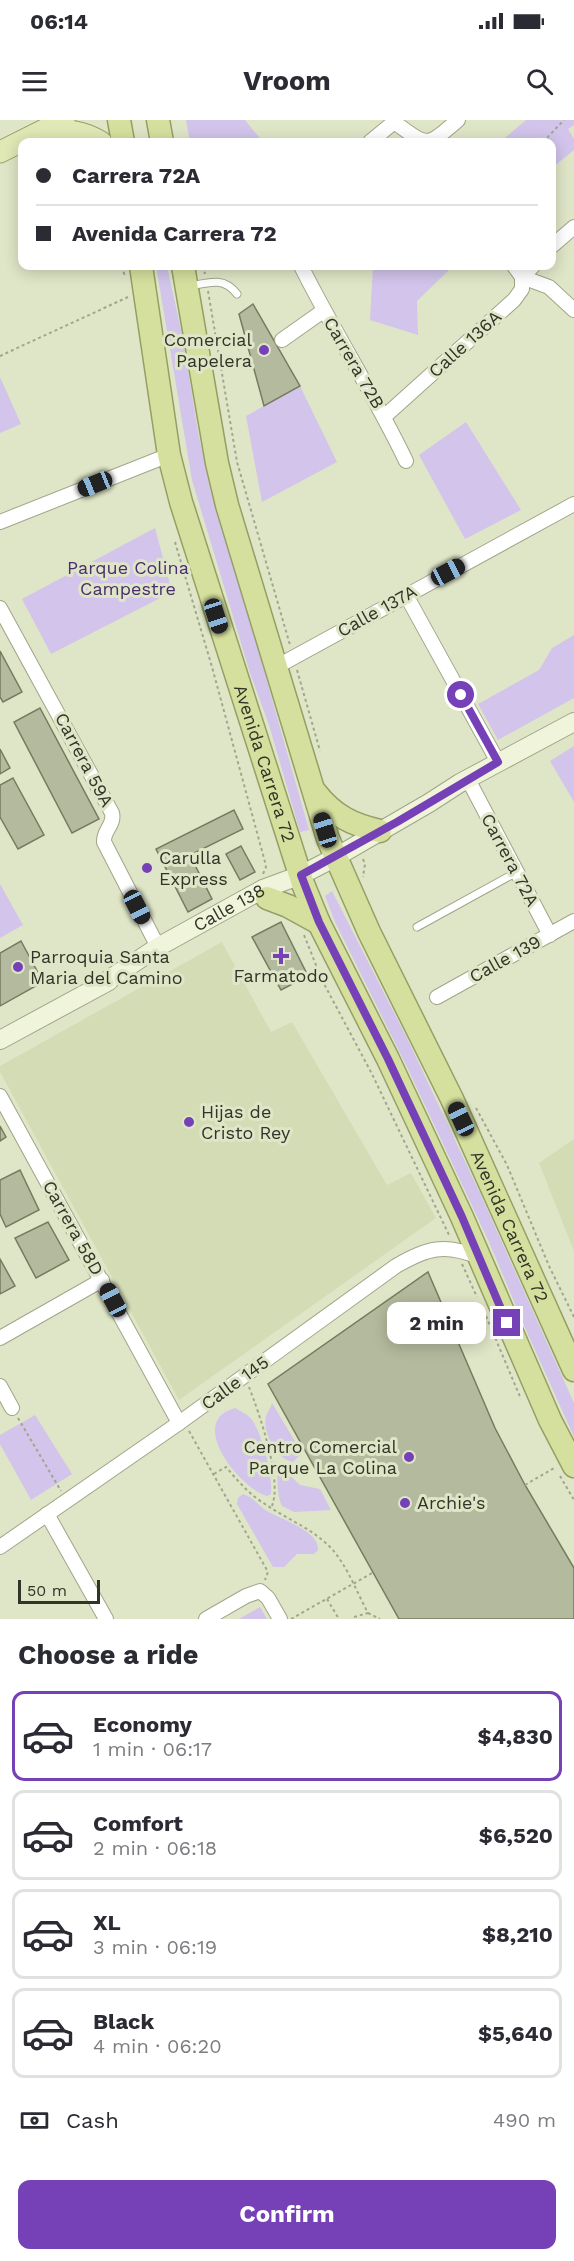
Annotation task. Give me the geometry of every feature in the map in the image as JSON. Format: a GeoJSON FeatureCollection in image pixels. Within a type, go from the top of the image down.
{"type":"FeatureCollection","features":[{"type":"Feature","properties":{"kind":"highway"},"geometry":{"type":"LineString","coordinates":[[119,120],[122,138]]}},
{"type":"Feature","properties":{"kind":"highway"},"geometry":{"type":"LineString","coordinates":[[158,120],[161,138]]}},
{"type":"Feature","properties":{"kind":"highway","name":"Avenida Carrera 72"},"geometry":{"type":"LineString","coordinates":[[142,270],[169,455],[198,558],[301,875],[309,925],[388,1059],[479,1257],[567,1464]]}},
{"type":"Feature","properties":{"kind":"highway","name":"Avenida Carrera 72"},"geometry":{"type":"LineString","coordinates":[[192,278],[217,463],[227,505],[285,662],[312,788],[325,831],[369,932],[452,1099],[574,1370]]}},
{"type":"Feature","properties":{"kind":"highway"},"geometry":{"type":"LineString","coordinates":[[312,788],[339,816],[351,823],[380,831]]}},
{"type":"Feature","properties":{"kind":"highway"},"geometry":{"type":"LineString","coordinates":[[267,898],[288,906],[309,925]]}},
{"type":"Feature","properties":{"kind":"main road"},"geometry":{"type":"LineString","coordinates":[[0,137],[64,120]]}},
{"type":"Feature","properties":{"kind":"main road"},"geometry":{"type":"LineString","coordinates":[[20,138],[37,126],[81,132],[94,138]]}},
{"type":"Feature","properties":{"kind":"main road"},"geometry":{"type":"LineString","coordinates":[[0,152],[18,139]]}},
{"type":"Feature","properties":{"kind":"main road","name":"Calle 138"},"geometry":{"type":"LineString","coordinates":[[99,986],[158,947],[263,890],[301,875],[336,857],[460,783],[572,724]]}},
{"type":"Feature","properties":{"kind":"main road","name":"Calle 138"},"geometry":{"type":"LineString","coordinates":[[429,803],[471,785],[540,746],[572,724]]}},
{"type":"Feature","properties":{"kind":"main road","name":"Calle 138"},"geometry":{"type":"LineString","coordinates":[[0,1040],[99,986],[162,956],[267,898],[301,875]]}},
{"type":"Feature","properties":{"kind":"street"},"geometry":{"type":"LineString","coordinates":[[436,138],[458,120]]}},
{"type":"Feature","properties":{"kind":"street"},"geometry":{"type":"LineString","coordinates":[[375,138],[394,121],[417,138]]}},
{"type":"Feature","properties":{"kind":"street"},"geometry":{"type":"LineString","coordinates":[[556,243],[574,227]]}},
{"type":"Feature","properties":{"kind":"street","name":"Carrera 72B"},"geometry":{"type":"LineString","coordinates":[[303,270],[385,416],[406,461]]}},
{"type":"Feature","properties":{"kind":"street"},"geometry":{"type":"LineString","coordinates":[[518,271],[549,287],[574,310]]}},
{"type":"Feature","properties":{"kind":"street","name":"Calle 136A"},"geometry":{"type":"LineString","coordinates":[[385,416],[514,300],[522,289],[518,271]]}},
{"type":"Feature","properties":{"kind":"street"},"geometry":{"type":"LineString","coordinates":[[282,340],[324,311]]}},
{"type":"Feature","properties":{"kind":"street"},"geometry":{"type":"LineString","coordinates":[[0,522],[169,455]]}},
{"type":"Feature","properties":{"kind":"street","name":"Calle 137A"},"geometry":{"type":"LineString","coordinates":[[285,662],[574,504]]}},
{"type":"Feature","properties":{"kind":"street"},"geometry":{"type":"LineString","coordinates":[[406,595],[498,762]]}},
{"type":"Feature","properties":{"kind":"street","name":"Carrera 59A"},"geometry":{"type":"LineString","coordinates":[[0,608],[112,813],[112,822],[104,834],[104,842],[158,947]]}},
{"type":"Feature","properties":{"kind":"street","name":"Carrera 72A"},"geometry":{"type":"LineString","coordinates":[[471,785],[550,935]]}},
{"type":"Feature","properties":{"kind":"street","name":"Calle 139"},"geometry":{"type":"LineString","coordinates":[[437,997],[574,921]]}},
{"type":"Feature","properties":{"kind":"street","name":"Carrera 58D"},"geometry":{"type":"LineString","coordinates":[[0,1096],[181,1422]]}},
{"type":"Feature","properties":{"kind":"street","name":"Calle 145"},"geometry":{"type":"LineString","coordinates":[[0,1548],[181,1422],[396,1266],[417,1254],[430,1250],[455,1249],[479,1257]]}},
{"type":"Feature","properties":{"kind":"street"},"geometry":{"type":"LineString","coordinates":[[0,1338],[102,1280]]}},
{"type":"Feature","properties":{"kind":"street"},"geometry":{"type":"LineString","coordinates":[[0,1386],[12,1408]]}},
{"type":"Feature","properties":{"kind":"street"},"geometry":{"type":"LineString","coordinates":[[47,1514],[106,1619]]}},
{"type":"Feature","properties":{"kind":"street"},"geometry":{"type":"LineString","coordinates":[[206,1619],[246,1596],[260,1592],[268,1598],[280,1619]]}},
{"type":"Feature","properties":{"kind":"lane"},"geometry":{"type":"LineString","coordinates":[[192,278],[223,282],[237,294]]}},
{"type":"Feature","properties":{"kind":"lane"},"geometry":{"type":"LineString","coordinates":[[417,927],[517,872]]}},
{"type":"Feature","properties":{"kind":"path"},"geometry":{"type":"LineString","coordinates":[[547,138],[564,120]]}},
{"type":"Feature","properties":{"kind":"path"},"geometry":{"type":"LineString","coordinates":[[192,278],[285,662],[321,754]]}},
{"type":"Feature","properties":{"kind":"path"},"geometry":{"type":"LineString","coordinates":[[0,356],[128,297]]}},
{"type":"Feature","properties":{"kind":"path"},"geometry":{"type":"LineString","coordinates":[[309,925],[309,945],[322,980],[400,1129],[481,1304]]}},
{"type":"Feature","properties":{"kind":"path"},"geometry":{"type":"LineString","coordinates":[[485,1314],[524,1404]]}},
{"type":"Feature","properties":{"kind":"path"},"geometry":{"type":"LineString","coordinates":[[244,1375],[261,1418],[274,1478],[275,1497],[271,1508]]}},
{"type":"Feature","properties":{"kind":"path"},"geometry":{"type":"LineString","coordinates":[[12,1408],[66,1501]]}},
{"type":"Feature","properties":{"kind":"path"},"geometry":{"type":"LineString","coordinates":[[181,1422],[214,1474],[268,1572],[260,1592]]}},
{"type":"Feature","properties":{"kind":"path"},"geometry":{"type":"LineString","coordinates":[[525,1485],[567,1464],[574,1500]]}},
{"type":"Feature","properties":{"kind":"path"},"geometry":{"type":"LineString","coordinates":[[214,1474],[226,1467],[251,1494],[308,1528],[330,1546],[340,1557],[368,1612],[380,1619]]}},
{"type":"Feature","properties":{"kind":"path"},"geometry":{"type":"LineString","coordinates":[[291,1619],[374,1572]]}},
{"type":"Feature","properties":{"kind":"path"},"geometry":{"type":"LineString","coordinates":[[327,1599],[339,1619]]}},
{"type":"Feature","properties":{"kind":"path"},"geometry":{"type":"LineString","coordinates":[[353,1619],[368,1612]]}},
{"type":"Feature","properties":{"kind":"shaded area","name":"Hijas de Cristo Rey"},"geometry":{"type":"Polygon","coordinates":[[[222,942],[271,1032],[292,1022],[387,1185],[411,1173],[436,1218],[179,1400],[0,1072],[0,1066],[222,942]]]}},
{"type":"Feature","properties":{"kind":"shaded area"},"geometry":{"type":"Polygon","coordinates":[[[574,1139],[574,1251],[539,1163],[574,1139]]]}},
{"type":"Feature","properties":{"kind":"green space"},"geometry":{"type":"Polygon","coordinates":[[[186,120],[245,120],[260,138],[189,138],[186,120]]]}},
{"type":"Feature","properties":{"kind":"green space"},"geometry":{"type":"Polygon","coordinates":[[[526,120],[574,120],[574,125],[568,129],[574,139],[574,150],[556,165],[556,138],[505,138],[526,120]]]}},
{"type":"Feature","properties":{"kind":"green space"},"geometry":{"type":"Polygon","coordinates":[[[157,270],[168,270],[211,493],[242,593],[309,830],[300,832],[192,480],[157,270]]]}},
{"type":"Feature","properties":{"kind":"green space"},"geometry":{"type":"Polygon","coordinates":[[[373,270],[449,270],[417,301],[418,335],[370,320],[373,270]]]}},
{"type":"Feature","properties":{"kind":"green space"},"geometry":{"type":"Polygon","coordinates":[[[0,377],[21,424],[0,433],[0,377]]]}},
{"type":"Feature","properties":{"kind":"green space"},"geometry":{"type":"Polygon","coordinates":[[[300,386],[337,462],[262,502],[246,416],[300,386]]]}},
{"type":"Feature","properties":{"kind":"green space"},"geometry":{"type":"Polygon","coordinates":[[[466,422],[521,510],[465,539],[419,455],[466,422]]]}},
{"type":"Feature","properties":{"kind":"green space","name":"Parque Colina Campestre"},"geometry":{"type":"Polygon","coordinates":[[[155,528],[172,592],[51,654],[22,599],[155,528]]]}},
{"type":"Feature","properties":{"kind":"green space"},"geometry":{"type":"Polygon","coordinates":[[[574,635],[574,698],[498,740],[478,704],[539,670],[552,648],[574,635]]]}},
{"type":"Feature","properties":{"kind":"green space"},"geometry":{"type":"Polygon","coordinates":[[[574,746],[574,802],[550,761],[574,746]]]}},
{"type":"Feature","properties":{"kind":"green space"},"geometry":{"type":"Polygon","coordinates":[[[0,884],[23,925],[0,938],[0,884]]]}},
{"type":"Feature","properties":{"kind":"green space"},"geometry":{"type":"Polygon","coordinates":[[[332,891],[407,1038],[479,1191],[574,1403],[574,1437],[489,1242],[407,1067],[335,922],[325,896],[332,891]]]}},
{"type":"Feature","properties":{"kind":"green space"},"geometry":{"type":"Polygon","coordinates":[[[272,1403],[302,1453],[293,1462],[276,1451],[266,1430],[266,1416],[272,1403]]]}},
{"type":"Feature","properties":{"kind":"green space"},"geometry":{"type":"Polygon","coordinates":[[[235,1408],[250,1418],[261,1438],[267,1457],[271,1486],[271,1494],[267,1496],[243,1481],[222,1454],[216,1439],[215,1426],[221,1415],[235,1408]]]}},
{"type":"Feature","properties":{"kind":"green space"},"geometry":{"type":"Polygon","coordinates":[[[35,1415],[72,1474],[31,1500],[0,1444],[0,1435],[35,1415]]]}},
{"type":"Feature","properties":{"kind":"green space"},"geometry":{"type":"Polygon","coordinates":[[[274,1460],[300,1485],[320,1489],[331,1510],[294,1512],[282,1506],[274,1460]]]}},
{"type":"Feature","properties":{"kind":"green space"},"geometry":{"type":"Polygon","coordinates":[[[243,1494],[267,1511],[306,1531],[317,1543],[318,1550],[314,1554],[297,1554],[284,1567],[273,1567],[237,1504],[238,1498],[243,1494]]]}},
{"type":"Feature","properties":{"kind":"green space"},"geometry":{"type":"Polygon","coordinates":[[[260,1607],[267,1619],[239,1619],[260,1607]]]}},
{"type":"Feature","properties":{"kind":"building","name":"Comercial Papelera"},"geometry":{"type":"Polygon","coordinates":[[[253,304],[300,386],[264,406],[239,314],[253,304]]]}},
{"type":"Feature","properties":{"kind":"building"},"geometry":{"type":"Polygon","coordinates":[[[0,651],[22,692],[3,702],[0,697],[0,651]]]}},
{"type":"Feature","properties":{"kind":"building"},"geometry":{"type":"Polygon","coordinates":[[[40,708],[99,819],[72,833],[14,722],[40,708]]]}},
{"type":"Feature","properties":{"kind":"building"},"geometry":{"type":"Polygon","coordinates":[[[0,749],[10,768],[0,774],[0,749]]]}},
{"type":"Feature","properties":{"kind":"building"},"geometry":{"type":"Polygon","coordinates":[[[13,778],[44,835],[18,849],[0,817],[0,785],[13,778]]]}},
{"type":"Feature","properties":{"kind":"building"},"geometry":{"type":"Polygon","coordinates":[[[234,810],[243,829],[190,855],[212,899],[188,912],[156,849],[234,810]]]}},
{"type":"Feature","properties":{"kind":"building"},"geometry":{"type":"Polygon","coordinates":[[[241,846],[255,872],[240,880],[226,854],[241,846]]]}},
{"type":"Feature","properties":{"kind":"building","name":"Farmatodo"},"geometry":{"type":"Polygon","coordinates":[[[281,922],[308,976],[281,990],[252,937],[281,922]]]}},
{"type":"Feature","properties":{"kind":"building","name":"Parroquia Santa Maria del Camino"},"geometry":{"type":"Polygon","coordinates":[[[21,941],[43,982],[0,1006],[0,953],[21,941]]]}},
{"type":"Feature","properties":{"kind":"building"},"geometry":{"type":"Polygon","coordinates":[[[0,1126],[6,1137],[0,1141],[0,1126]]]}},
{"type":"Feature","properties":{"kind":"building"},"geometry":{"type":"Polygon","coordinates":[[[20,1170],[39,1210],[6,1227],[0,1214],[0,1180],[20,1170]]]}},
{"type":"Feature","properties":{"kind":"building"},"geometry":{"type":"Polygon","coordinates":[[[48,1222],[69,1260],[36,1278],[15,1238],[48,1222]]]}},
{"type":"Feature","properties":{"kind":"building"},"geometry":{"type":"Polygon","coordinates":[[[0,1259],[15,1286],[0,1294],[0,1259]]]}},
{"type":"Feature","properties":{"kind":"building","name":"Centro Comercial Parque La Colina"},"geometry":{"type":"Polygon","coordinates":[[[428,1272],[495,1428],[525,1485],[574,1568],[574,1619],[399,1619],[268,1384],[428,1272]]]}},
{"type":"Feature","properties":{"kind":"place","name":"Comercial Papelera"},"geometry":{"type":"Point","coordinates":[264,350]}},
{"type":"Feature","properties":{"kind":"place","name":"Carulla Express"},"geometry":{"type":"Point","coordinates":[147,868]}},
{"type":"Feature","properties":{"kind":"place","name":"Farmatodo"},"geometry":{"type":"Point","coordinates":[281,956]}},
{"type":"Feature","properties":{"kind":"place","name":"Parroquia Santa Maria del Camino"},"geometry":{"type":"Point","coordinates":[18,967]}},
{"type":"Feature","properties":{"kind":"place","name":"Hijas de Cristo Rey"},"geometry":{"type":"Point","coordinates":[189,1122]}},
{"type":"Feature","properties":{"kind":"place","name":"Centro Comercial Parque La Colina"},"geometry":{"type":"Point","coordinates":[409,1457]}},
{"type":"Feature","properties":{"kind":"place","name":"Archie's"},"geometry":{"type":"Point","coordinates":[405,1503]}},
{"type":"Feature","properties":{"kind":"route"},"geometry":{"type":"LineString","coordinates":[[461,695],[498,762],[336,857],[301,875],[319,922],[388,1059],[462,1217],[507,1323]]}}]}
